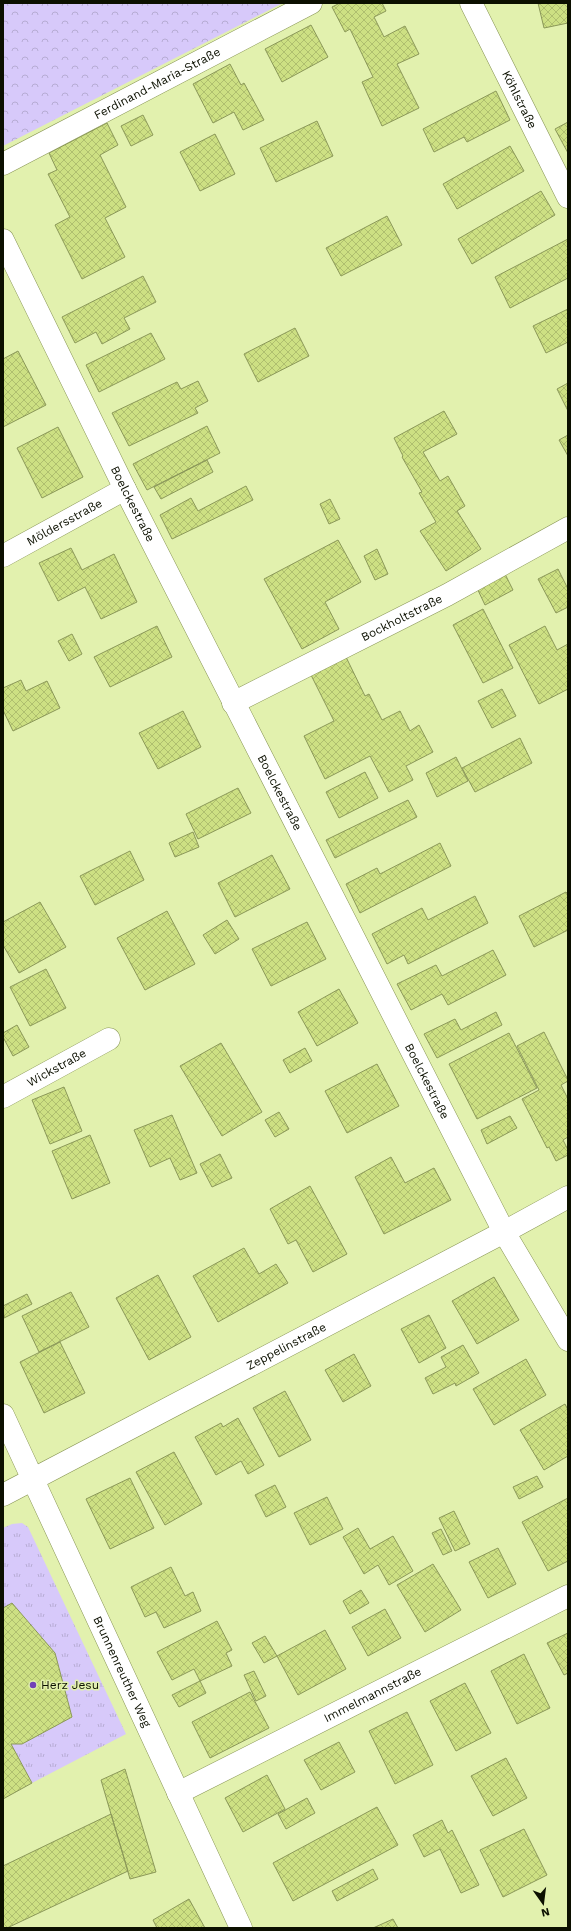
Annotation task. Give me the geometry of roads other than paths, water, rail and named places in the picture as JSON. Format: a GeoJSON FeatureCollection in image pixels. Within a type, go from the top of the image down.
{"type":"FeatureCollection","features":[{"type":"Feature","properties":{"kind":"street","name":"Ferdinand-Maria-Straße"},"geometry":{"type":"LineString","coordinates":[[3,164],[311,3]]}},
{"type":"Feature","properties":{"kind":"street","name":"Köhlstraße"},"geometry":{"type":"LineString","coordinates":[[470,3],[568,197]]}},
{"type":"Feature","properties":{"kind":"street","name":"Boelckestraße"},"geometry":{"type":"LineString","coordinates":[[3,240],[125,489],[233,703],[504,1232],[568,1340]]}},
{"type":"Feature","properties":{"kind":"street","name":"Möldersstraße"},"geometry":{"type":"LineString","coordinates":[[3,556],[125,489]]}},
{"type":"Feature","properties":{"kind":"street","name":"Bockholtstraße"},"geometry":{"type":"LineString","coordinates":[[233,703],[447,594],[568,528]]}},
{"type":"Feature","properties":{"kind":"street","name":"Wickstraße"},"geometry":{"type":"LineString","coordinates":[[3,1097],[109,1039]]}},
{"type":"Feature","properties":{"kind":"street","name":"Zeppelinstraße"},"geometry":{"type":"LineString","coordinates":[[3,1495],[32,1478],[504,1232],[568,1197]]}},
{"type":"Feature","properties":{"kind":"street","name":"Brunnenreuther Weg"},"geometry":{"type":"LineString","coordinates":[[3,1415],[241,1928]]}},
{"type":"Feature","properties":{"kind":"street","name":"Immelmannstraße"},"geometry":{"type":"LineString","coordinates":[[178,1793],[568,1596]]}},
{"type":"Feature","properties":{"kind":"place","name":"Herz Jesu"},"geometry":{"type":"Point","coordinates":[33,1685]}}]}
